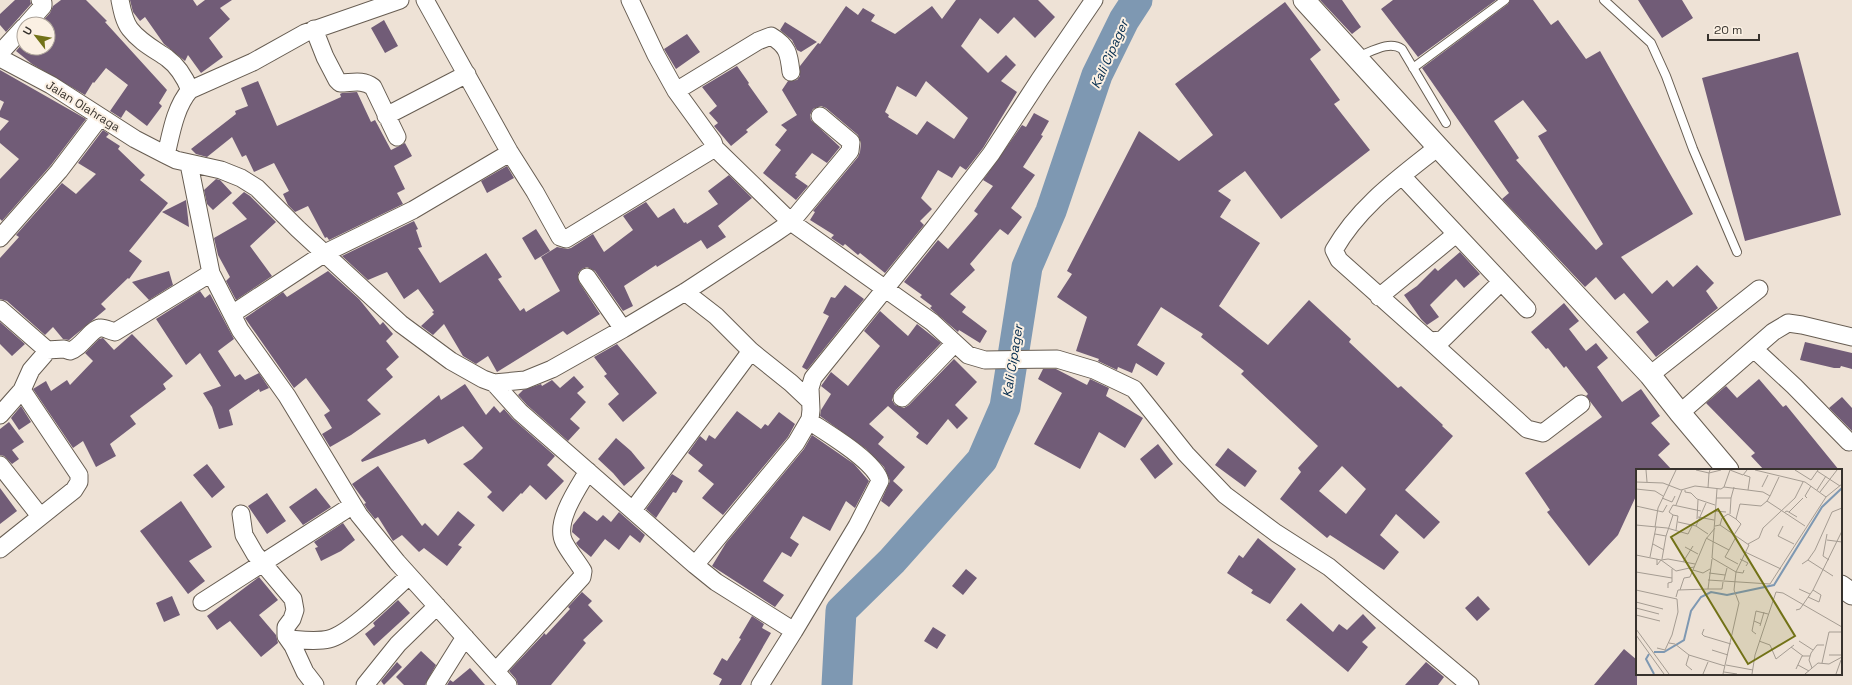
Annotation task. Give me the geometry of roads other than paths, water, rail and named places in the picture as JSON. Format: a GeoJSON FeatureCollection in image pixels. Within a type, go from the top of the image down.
{"type":"FeatureCollection","features":[{"type":"Feature","properties":{"kind":"street"},"geometry":{"type":"LineString","coordinates":[[34,16],[43,6],[43,3],[40,0]]}},
{"type":"Feature","properties":{"kind":"street"},"geometry":{"type":"LineString","coordinates":[[120,0],[129,29],[140,40],[168,59],[184,76],[190,90]]}},
{"type":"Feature","properties":{"kind":"street"},"geometry":{"type":"LineString","coordinates":[[166,155],[177,114],[184,98],[190,90],[253,62],[314,29],[377,3],[400,0]]}},
{"type":"Feature","properties":{"kind":"street"},"geometry":{"type":"LineString","coordinates":[[425,0],[509,152],[535,192],[560,237],[566,239],[715,148]]}},
{"type":"Feature","properties":{"kind":"street"},"geometry":{"type":"LineString","coordinates":[[630,0],[656,55],[676,91],[713,142],[715,148],[791,222],[932,322],[968,355],[985,360],[1065,361],[1094,370],[1134,389],[1186,454],[1225,495],[1276,533],[1329,567],[1470,685]]}},
{"type":"Feature","properties":{"kind":"street"},"geometry":{"type":"LineString","coordinates":[[694,565],[792,449],[809,421],[811,410],[810,388],[813,378],[935,227],[991,154],[1094,0]]}},
{"type":"Feature","properties":{"kind":"street"},"geometry":{"type":"LineString","coordinates":[[1304,0],[1650,375],[1727,469]]}},
{"type":"Feature","properties":{"kind":"street"},"geometry":{"type":"LineString","coordinates":[[314,29],[325,57],[337,80],[340,83],[354,81],[367,82],[373,87],[397,137]]}},
{"type":"Feature","properties":{"kind":"street"},"geometry":{"type":"LineString","coordinates":[[0,53],[16,36]]}},
{"type":"Feature","properties":{"kind":"street"},"geometry":{"type":"LineString","coordinates":[[676,91],[758,41],[771,36],[778,40],[789,53],[790,72]]}},
{"type":"Feature","properties":{"kind":"street","name":"Jalan Olahraga"},"geometry":{"type":"LineString","coordinates":[[0,58],[51,85],[135,139],[166,155],[189,164],[221,170],[241,178],[257,188],[401,324],[451,361],[483,379],[494,383]]}},
{"type":"Feature","properties":{"kind":"street"},"geometry":{"type":"LineString","coordinates":[[386,116],[467,74]]}},
{"type":"Feature","properties":{"kind":"street"},"geometry":{"type":"LineString","coordinates":[[494,383],[525,380],[552,369],[685,292],[791,222],[850,151],[851,142],[820,116]]}},
{"type":"Feature","properties":{"kind":"street"},"geometry":{"type":"LineString","coordinates":[[0,238],[60,171],[100,117]]}},
{"type":"Feature","properties":{"kind":"street"},"geometry":{"type":"LineString","coordinates":[[1438,147],[1365,207],[1349,227],[1334,250],[1338,260],[1527,429],[1543,433],[1581,404]]}},
{"type":"Feature","properties":{"kind":"street"},"geometry":{"type":"LineString","coordinates":[[232,314],[325,253],[413,210],[509,152]]}},
{"type":"Feature","properties":{"kind":"street"},"geometry":{"type":"LineString","coordinates":[[189,164],[211,273],[240,330],[287,396],[353,505],[409,576],[438,606],[508,685]]}},
{"type":"Feature","properties":{"kind":"street"},"geometry":{"type":"LineString","coordinates":[[1402,176],[1527,309]]}},
{"type":"Feature","properties":{"kind":"street"},"geometry":{"type":"LineString","coordinates":[[1379,297],[1456,234]]}},
{"type":"Feature","properties":{"kind":"street"},"geometry":{"type":"LineString","coordinates":[[0,309],[46,350],[64,349],[72,351],[97,328],[102,327],[115,332],[211,273]]}},
{"type":"Feature","properties":{"kind":"street"},"geometry":{"type":"LineString","coordinates":[[587,277],[623,329]]}},
{"type":"Feature","properties":{"kind":"street"},"geometry":{"type":"LineString","coordinates":[[1430,341],[1442,340],[1501,282]]}},
{"type":"Feature","properties":{"kind":"street"},"geometry":{"type":"LineString","coordinates":[[1650,375],[1759,289]]}},
{"type":"Feature","properties":{"kind":"street"},"geometry":{"type":"LineString","coordinates":[[685,292],[716,316],[750,352],[791,383],[810,400]]}},
{"type":"Feature","properties":{"kind":"street"},"geometry":{"type":"LineString","coordinates":[[1680,413],[1773,332],[1795,324],[1852,337]]}},
{"type":"Feature","properties":{"kind":"street"},"geometry":{"type":"LineString","coordinates":[[902,398],[955,343]]}},
{"type":"Feature","properties":{"kind":"street"},"geometry":{"type":"LineString","coordinates":[[1754,349],[1794,386],[1848,442]]}},
{"type":"Feature","properties":{"kind":"street"},"geometry":{"type":"LineString","coordinates":[[0,416],[22,390],[31,370],[44,355],[46,350]]}},
{"type":"Feature","properties":{"kind":"street"},"geometry":{"type":"LineString","coordinates":[[633,510],[750,352]]}},
{"type":"Feature","properties":{"kind":"street"},"geometry":{"type":"LineString","coordinates":[[494,383],[520,412],[694,565],[716,582],[794,631]]}},
{"type":"Feature","properties":{"kind":"street"},"geometry":{"type":"LineString","coordinates":[[0,549],[74,490],[79,482],[79,475],[22,390]]}},
{"type":"Feature","properties":{"kind":"street"},"geometry":{"type":"LineString","coordinates":[[760,685],[858,526],[880,481],[876,471],[864,460],[809,421]]}},
{"type":"Feature","properties":{"kind":"street"},"geometry":{"type":"LineString","coordinates":[[0,465],[40,516]]}},
{"type":"Feature","properties":{"kind":"street"},"geometry":{"type":"LineString","coordinates":[[496,671],[582,577],[583,571],[566,546],[561,534],[564,516],[588,471]]}},
{"type":"Feature","properties":{"kind":"street"},"geometry":{"type":"LineString","coordinates":[[202,602],[353,505]]}},
{"type":"Feature","properties":{"kind":"street"},"geometry":{"type":"LineString","coordinates":[[241,514],[244,535],[255,554],[294,602],[295,610],[285,632],[305,672],[315,685]]}},
{"type":"Feature","properties":{"kind":"street"},"geometry":{"type":"LineString","coordinates":[[289,639],[328,640],[338,636],[352,626],[409,576]]}},
{"type":"Feature","properties":{"kind":"street"},"geometry":{"type":"LineString","coordinates":[[1842,587],[1852,594]]}},
{"type":"Feature","properties":{"kind":"street"},"geometry":{"type":"LineString","coordinates":[[365,685],[398,644],[438,606]]}},
{"type":"Feature","properties":{"kind":"street"},"geometry":{"type":"LineString","coordinates":[[435,685],[465,637]]}},
{"type":"Feature","properties":{"kind":"lane"},"geometry":{"type":"LineString","coordinates":[[1413,68],[1505,0]]}},
{"type":"Feature","properties":{"kind":"lane"},"geometry":{"type":"LineString","coordinates":[[1604,0],[1651,43],[1666,76],[1693,149],[1737,252]]}},
{"type":"Feature","properties":{"kind":"lane"},"geometry":{"type":"LineString","coordinates":[[1356,57],[1388,46],[1396,46],[1402,49],[1446,123]]}},
{"type":"Feature","properties":{"kind":"waterway","name":"Kali Cipager"},"geometry":{"type":"LineString","coordinates":[[837,685],[841,611],[892,561],[982,460],[1005,407],[1027,267],[1051,211],[1097,75],[1124,20],[1137,0]]}}]}
